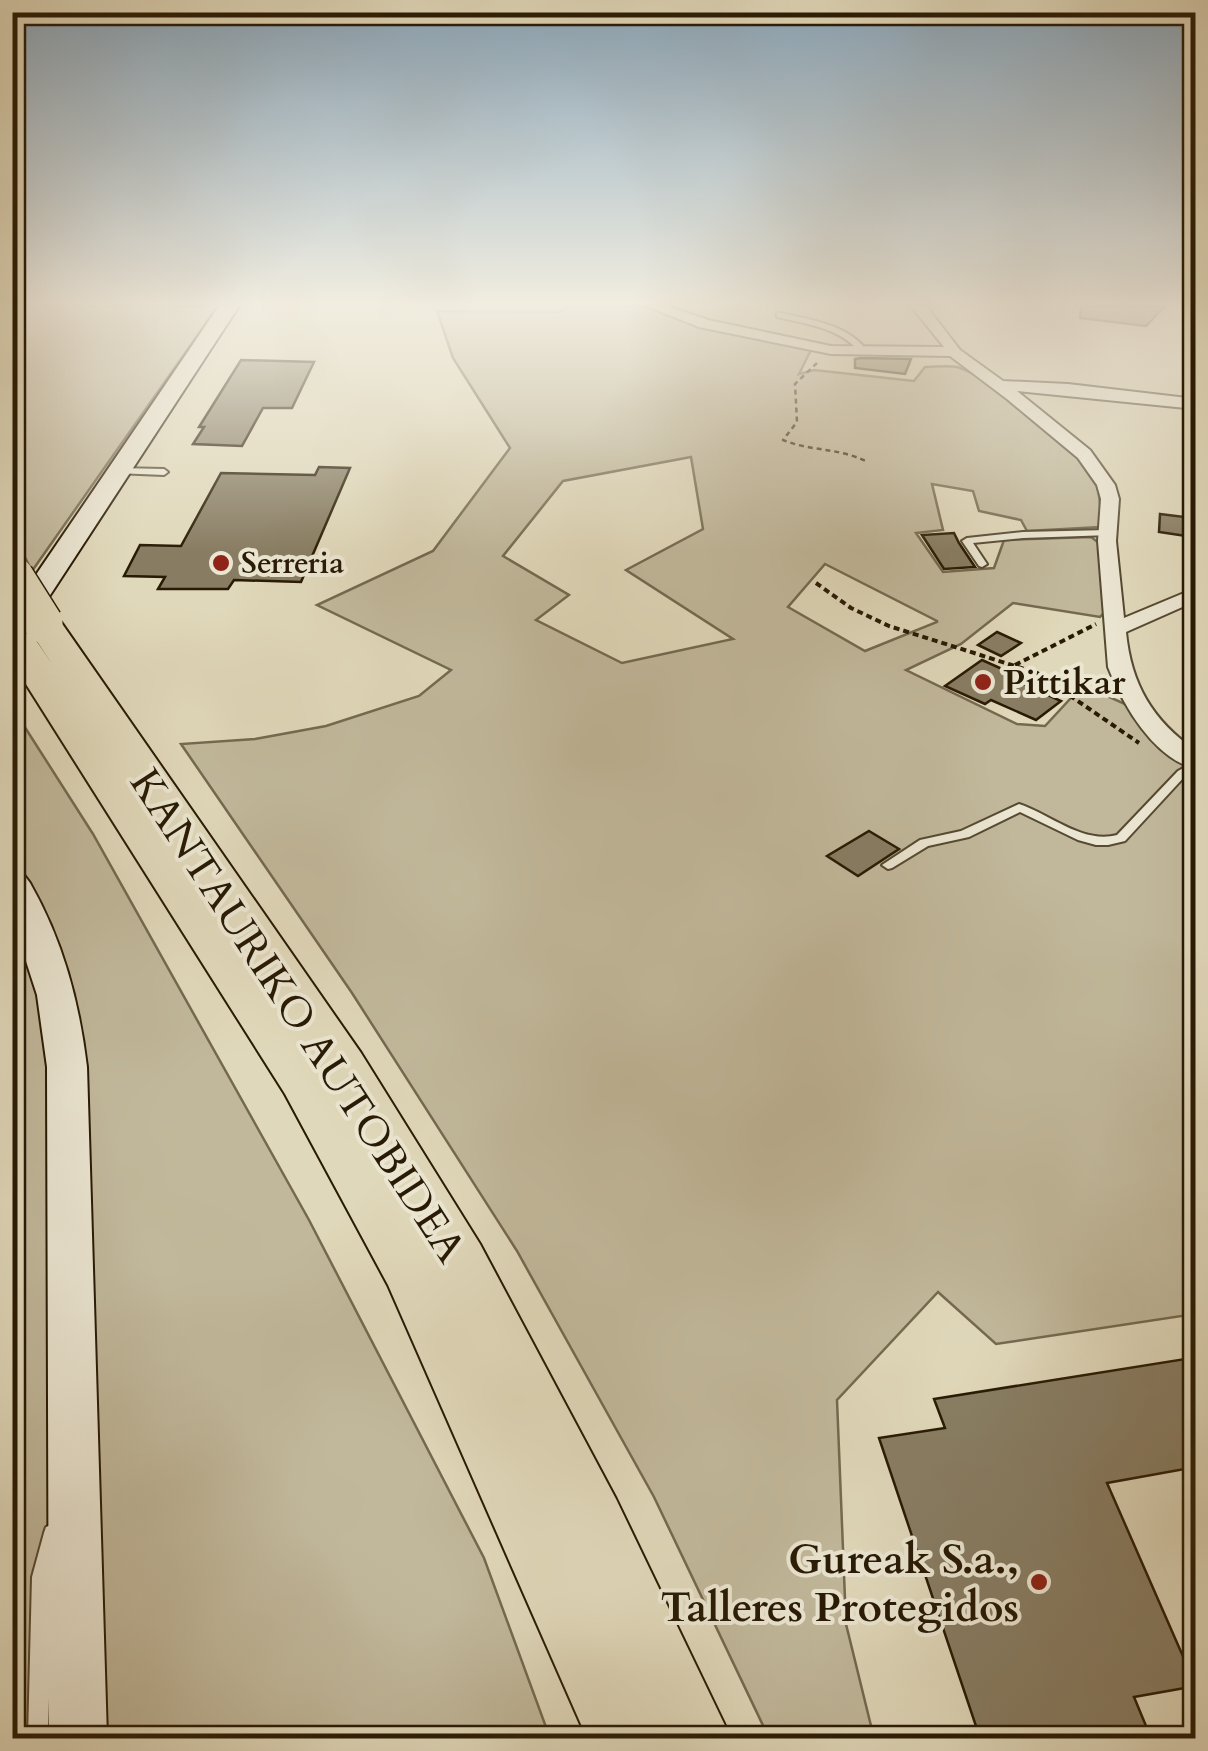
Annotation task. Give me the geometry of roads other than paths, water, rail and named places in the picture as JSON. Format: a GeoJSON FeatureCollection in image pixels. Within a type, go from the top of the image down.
{"type":"FeatureCollection","features":[{"type":"Feature","properties":{"kind":"highway","name":"KANTAURIKO AUTOBIDEA"},"geometry":{"type":"LineString","coordinates":[[22,610],[198,911],[296,1067],[414,1277],[625,1738]]}},
{"type":"Feature","properties":{"kind":"highway","name":"KANTAURIKO AUTOBIDEA"},"geometry":{"type":"LineString","coordinates":[[22,610],[342,1066],[459,1261],[592,1522],[694,1738]]}},
{"type":"Feature","properties":{"kind":"main road"},"geometry":{"type":"LineString","coordinates":[[22,610],[174,388]]}},
{"type":"Feature","properties":{"kind":"main road"},"geometry":{"type":"LineString","coordinates":[[12,884],[47,952],[64,1027],[78,1738]]}},
{"type":"Feature","properties":{"kind":"street"},"geometry":{"type":"LineString","coordinates":[[1002,388],[1070,440],[1095,468],[1110,499],[1108,534],[1119,667],[1142,715],[1196,763]]}},
{"type":"Feature","properties":{"kind":"street"},"geometry":{"type":"LineString","coordinates":[[1039,388],[1196,404]]}},
{"type":"Feature","properties":{"kind":"street"},"geometry":{"type":"LineString","coordinates":[[1116,621],[1196,594]]}},
{"type":"Feature","properties":{"kind":"lane"},"geometry":{"type":"LineString","coordinates":[[118,471],[164,472]]}},
{"type":"Feature","properties":{"kind":"lane"},"geometry":{"type":"LineString","coordinates":[[982,564],[967,541],[1023,535],[1108,534]]}},
{"type":"Feature","properties":{"kind":"lane"},"geometry":{"type":"LineString","coordinates":[[888,866],[924,843],[965,834],[1019,808],[1090,839],[1112,842],[1121,838],[1196,763]]}},
{"type":"Feature","properties":{"kind":"lane"},"geometry":{"type":"LineString","coordinates":[[38,1738],[42,1578],[51,1535],[75,1502]]}},
{"type":"Feature","properties":{"kind":"place","name":"Serreria"},"geometry":{"type":"Point","coordinates":[221,563]}},
{"type":"Feature","properties":{"kind":"place","name":"Pittikar"},"geometry":{"type":"Point","coordinates":[983,682]}},
{"type":"Feature","properties":{"kind":"place","name":"Gureak S.a., Talleres Protegidos"},"geometry":{"type":"Point","coordinates":[1039,1582]}}]}
